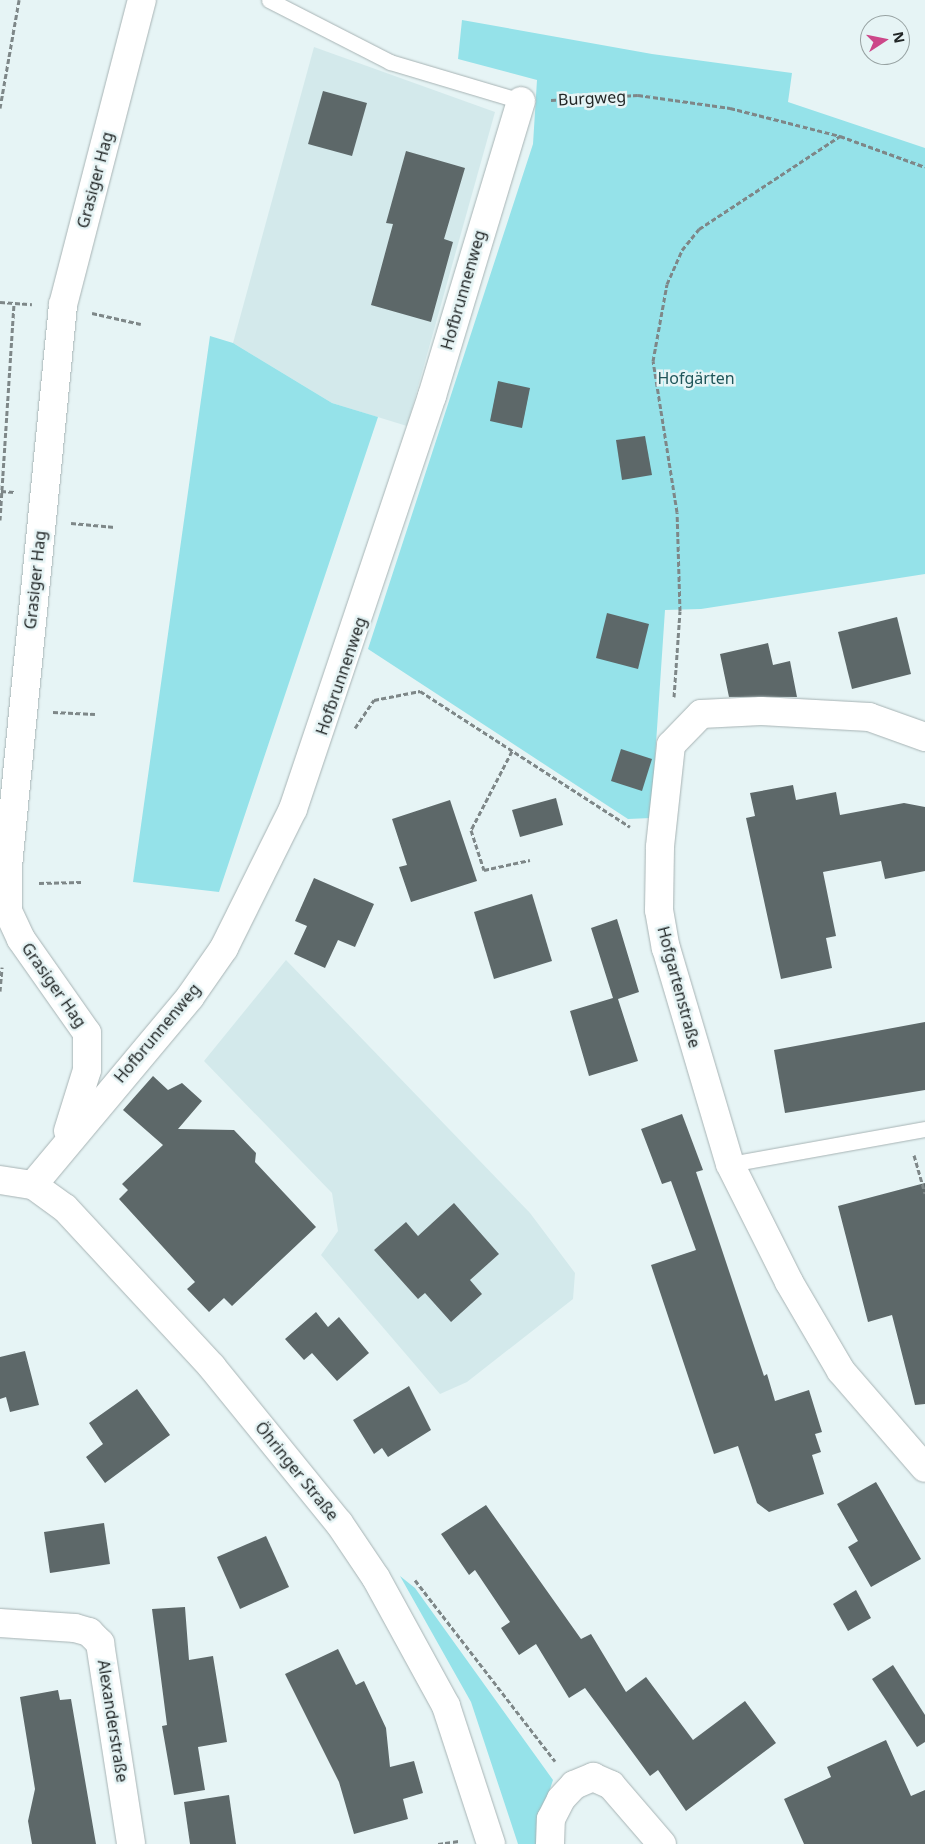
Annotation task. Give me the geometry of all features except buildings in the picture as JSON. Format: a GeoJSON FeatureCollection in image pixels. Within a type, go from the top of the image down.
{"type":"FeatureCollection","features":[{"type":"Feature","properties":{"kind":"street","name":"Grasiger Hag"},"geometry":{"type":"LineString","coordinates":[[65,1142],[87,1070],[87,1033],[21,939],[8,911],[8,883],[22,711],[63,306],[142,0]]}},
{"type":"Feature","properties":{"kind":"street","name":"Hofbrunnenweg"},"geometry":{"type":"LineString","coordinates":[[33,1185],[65,1142],[190,996],[224,948],[293,809],[414,452],[521,101]]}},
{"type":"Feature","properties":{"kind":"street"},"geometry":{"type":"LineString","coordinates":[[672,746],[701,714],[761,711],[869,717],[925,737]]}},
{"type":"Feature","properties":{"kind":"street","name":"Hofgartenstraße"},"geometry":{"type":"LineString","coordinates":[[672,746],[660,847],[659,910],[666,948],[730,1164],[789,1282],[841,1370],[925,1468]]}},
{"type":"Feature","properties":{"kind":"street","name":"Öhringer Straße"},"geometry":{"type":"LineString","coordinates":[[0,1180],[33,1185],[65,1208],[212,1367],[339,1523],[376,1578],[446,1706],[491,1844]]}},
{"type":"Feature","properties":{"kind":"street","name":"Alexanderstraße"},"geometry":{"type":"LineString","coordinates":[[0,1623],[75,1628],[89,1632],[100,1644],[132,1844]]}},
{"type":"Feature","properties":{"kind":"street"},"geometry":{"type":"LineString","coordinates":[[550,1844],[550,1820],[574,1785],[593,1777],[611,1786],[662,1844]]}},
{"type":"Feature","properties":{"kind":"lane"},"geometry":{"type":"LineString","coordinates":[[269,0],[390,62],[521,101]]}},
{"type":"Feature","properties":{"kind":"lane"},"geometry":{"type":"LineString","coordinates":[[730,1164],[925,1129]]}},
{"type":"Feature","properties":{"kind":"path"},"geometry":{"type":"LineString","coordinates":[[0,108],[19,0]]}},
{"type":"Feature","properties":{"kind":"path","name":"Burgweg"},"geometry":{"type":"LineString","coordinates":[[521,101],[638,95],[730,108],[840,136],[925,167]]}},
{"type":"Feature","properties":{"kind":"path"},"geometry":{"type":"LineString","coordinates":[[672,746],[680,611],[677,512],[653,361],[667,284],[682,250],[699,230],[840,136]]}},
{"type":"Feature","properties":{"kind":"path"},"geometry":{"type":"LineString","coordinates":[[0,520],[14,303]]}},
{"type":"Feature","properties":{"kind":"path"},"geometry":{"type":"LineString","coordinates":[[63,306],[141,324]]}},
{"type":"Feature","properties":{"kind":"path"},"geometry":{"type":"LineString","coordinates":[[41,520],[115,527]]}},
{"type":"Feature","properties":{"kind":"path"},"geometry":{"type":"LineString","coordinates":[[353,730],[374,700],[420,691],[660,847]]}},
{"type":"Feature","properties":{"kind":"path"},"geometry":{"type":"LineString","coordinates":[[22,711],[95,714]]}},
{"type":"Feature","properties":{"kind":"path"},"geometry":{"type":"LineString","coordinates":[[512,750],[471,830],[484,870],[530,860]]}},
{"type":"Feature","properties":{"kind":"path"},"geometry":{"type":"LineString","coordinates":[[8,883],[81,882]]}},
{"type":"Feature","properties":{"kind":"path"},"geometry":{"type":"LineString","coordinates":[[908,1133],[925,1193]]}},
{"type":"Feature","properties":{"kind":"path"},"geometry":{"type":"LineString","coordinates":[[458,1635],[574,1785]]}},
{"type":"Feature","properties":{"kind":"shaded area"},"geometry":{"type":"Polygon","coordinates":[[[314,47],[495,112],[407,426],[332,403],[233,343],[314,47]]]}},
{"type":"Feature","properties":{"kind":"shaded area"},"geometry":{"type":"Polygon","coordinates":[[[286,960],[530,1213],[575,1273],[573,1299],[467,1382],[440,1394],[321,1255],[338,1231],[332,1193],[204,1061],[286,960]]]}},
{"type":"Feature","properties":{"kind":"green space","name":"Hofgärten"},"geometry":{"type":"Polygon","coordinates":[[[462,20],[652,54],[792,73],[788,102],[925,148],[925,574],[701,609],[665,610],[651,818],[628,819],[368,649],[533,144],[537,80],[458,59],[462,20]]]}},
{"type":"Feature","properties":{"kind":"green space"},"geometry":{"type":"Polygon","coordinates":[[[210,336],[233,343],[332,403],[378,417],[219,892],[133,882],[210,336]]]}},
{"type":"Feature","properties":{"kind":"green space"},"geometry":{"type":"Polygon","coordinates":[[[400,1576],[415,1588],[553,1780],[541,1816],[541,1844],[518,1844],[471,1702],[400,1576]]]}}]}
